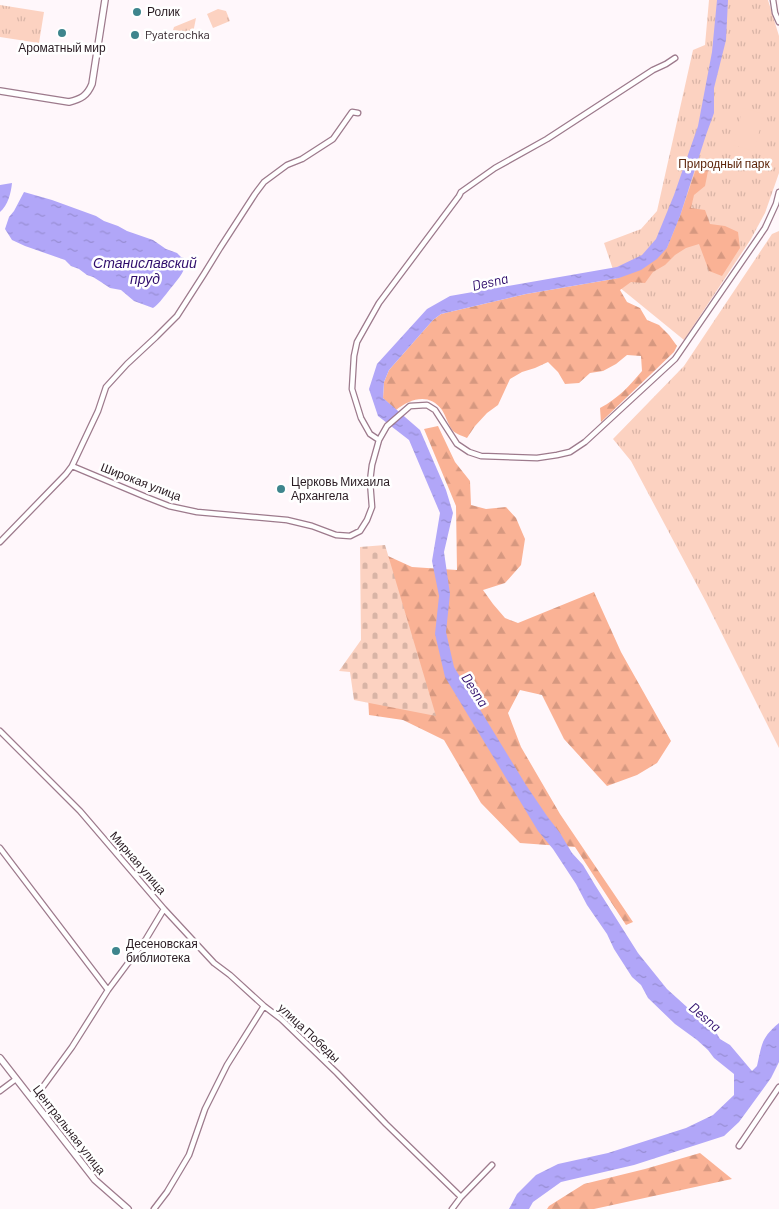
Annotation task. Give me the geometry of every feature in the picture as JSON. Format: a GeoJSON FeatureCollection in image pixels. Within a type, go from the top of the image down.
{"type":"FeatureCollection","features":[{"type":"Feature","properties":{"kind":"street"},"geometry":{"type":"LineString","coordinates":[[0,91],[69,102],[80,100],[84,97],[92,84],[105,0]]}},
{"type":"Feature","properties":{"kind":"street"},"geometry":{"type":"LineString","coordinates":[[773,0],[779,22]]}},
{"type":"Feature","properties":{"kind":"street"},"geometry":{"type":"LineString","coordinates":[[675,58],[653,70],[547,139],[495,168],[461,192],[379,303],[357,342],[354,356],[352,389],[370,434],[378,440],[387,426],[410,406],[428,405],[435,410],[457,444],[469,452],[481,456],[537,458],[570,452],[585,442],[676,359],[765,228],[776,204],[779,192]]}},
{"type":"Feature","properties":{"kind":"street"},"geometry":{"type":"LineString","coordinates":[[0,542],[72,466],[98,411],[106,387],[177,316],[264,182],[286,165],[302,159],[333,139],[352,112],[358,113]]}},
{"type":"Feature","properties":{"kind":"street","name":"Широкая улица"},"geometry":{"type":"LineString","coordinates":[[72,466],[169,506],[196,512],[286,520],[312,526],[336,535],[350,536],[360,531],[372,507],[370,481],[378,440]]}},
{"type":"Feature","properties":{"kind":"street","name":"Мирная улица"},"geometry":{"type":"LineString","coordinates":[[0,730],[80,811],[164,909],[214,963],[264,1006]]}},
{"type":"Feature","properties":{"kind":"street"},"geometry":{"type":"LineString","coordinates":[[0,848],[108,990]]}},
{"type":"Feature","properties":{"kind":"street"},"geometry":{"type":"LineString","coordinates":[[30,1095],[42,1088],[72,1047],[108,990],[146,939],[164,909]]}},
{"type":"Feature","properties":{"kind":"street","name":"улица Победы"},"geometry":{"type":"LineString","coordinates":[[154,1209],[167,1192],[189,1155],[205,1109],[227,1065],[264,1006],[281,1018],[461,1197]]}},
{"type":"Feature","properties":{"kind":"street","name":"Центральная улица"},"geometry":{"type":"LineString","coordinates":[[0,1058],[95,1180],[128,1209]]}},
{"type":"Feature","properties":{"kind":"street"},"geometry":{"type":"LineString","coordinates":[[0,1091],[16,1078]]}},
{"type":"Feature","properties":{"kind":"street"},"geometry":{"type":"LineString","coordinates":[[739,1146],[779,1087]]}},
{"type":"Feature","properties":{"kind":"street"},"geometry":{"type":"LineString","coordinates":[[452,1209],[492,1165]]}},
{"type":"Feature","properties":{"kind":"green space","name":"Природный парк"},"geometry":{"type":"Polygon","coordinates":[[[709,0],[768,0],[779,36],[779,173],[765,213],[751,239],[684,340],[619,287],[604,243],[641,229],[657,211],[693,50],[705,45],[709,0]]]}},
{"type":"Feature","properties":{"kind":"green space"},"geometry":{"type":"Polygon","coordinates":[[[0,5],[44,12],[39,43],[0,37],[0,5]]]}},
{"type":"Feature","properties":{"kind":"green space"},"geometry":{"type":"Polygon","coordinates":[[[218,9],[226,11],[230,21],[213,28],[207,14],[218,9]]]}},
{"type":"Feature","properties":{"kind":"green space"},"geometry":{"type":"Polygon","coordinates":[[[196,18],[193,33],[173,30],[174,27],[196,18]]]}},
{"type":"Feature","properties":{"kind":"green space"},"geometry":{"type":"Polygon","coordinates":[[[743,108],[764,114],[754,151],[733,145],[743,108]]]}},
{"type":"Feature","properties":{"kind":"green space"},"geometry":{"type":"Polygon","coordinates":[[[699,160],[708,171],[705,186],[694,195],[691,208],[705,210],[710,224],[725,226],[738,232],[740,248],[722,276],[709,271],[699,244],[686,248],[675,255],[665,265],[653,272],[645,283],[631,282],[620,290],[627,302],[640,308],[647,320],[659,325],[677,346],[674,352],[601,422],[600,408],[618,396],[642,371],[641,356],[627,355],[603,371],[590,373],[579,383],[565,384],[558,372],[548,362],[522,372],[510,379],[498,405],[487,413],[467,438],[453,431],[442,410],[431,401],[425,399],[413,400],[396,410],[383,398],[384,382],[389,370],[433,320],[441,314],[526,294],[619,278],[667,248],[699,160]]]}},
{"type":"Feature","properties":{"kind":"green space"},"geometry":{"type":"Polygon","coordinates":[[[779,231],[779,748],[706,602],[631,461],[613,439],[684,366],[772,234],[779,231]]]}},
{"type":"Feature","properties":{"kind":"green space"},"geometry":{"type":"Polygon","coordinates":[[[438,426],[455,462],[470,481],[471,505],[486,509],[506,507],[516,518],[525,539],[521,565],[505,583],[483,590],[493,604],[505,618],[518,623],[594,592],[621,652],[671,741],[657,763],[637,775],[607,786],[564,739],[542,695],[520,690],[508,713],[521,747],[560,814],[633,922],[626,925],[575,847],[520,843],[481,803],[444,740],[403,720],[369,715],[366,658],[377,551],[412,567],[457,570],[456,506],[424,429],[438,426]]]}},
{"type":"Feature","properties":{"kind":"green space"},"geometry":{"type":"Polygon","coordinates":[[[385,545],[436,716],[354,700],[350,672],[339,671],[361,640],[360,547],[385,545]]]}},
{"type":"Feature","properties":{"kind":"green space"},"geometry":{"type":"Polygon","coordinates":[[[700,1153],[732,1179],[594,1209],[547,1209],[584,1184],[700,1153]]]}},
{"type":"Feature","properties":{"kind":"water"},"geometry":{"type":"Polygon","coordinates":[[[717,0],[728,0],[726,40],[714,88],[714,113],[680,216],[667,248],[657,259],[641,270],[619,278],[526,294],[441,314],[433,320],[389,370],[384,382],[383,398],[420,430],[446,490],[453,513],[444,552],[450,594],[446,632],[454,667],[526,785],[572,853],[583,865],[638,953],[667,989],[714,1029],[720,1039],[730,1045],[752,1071],[757,1066],[765,1037],[779,1023],[779,1062],[771,1078],[739,1122],[724,1136],[634,1165],[561,1182],[533,1202],[529,1209],[509,1209],[517,1194],[536,1175],[558,1164],[608,1153],[686,1128],[713,1115],[734,1095],[734,1074],[714,1058],[697,1040],[675,1024],[648,998],[641,985],[632,977],[576,884],[553,849],[538,831],[445,677],[435,634],[439,596],[432,561],[440,513],[409,440],[378,416],[369,389],[377,364],[427,309],[450,296],[617,267],[642,255],[656,239],[674,195],[698,126],[712,52],[717,0]]]}},
{"type":"Feature","properties":{"kind":"water"},"geometry":{"type":"Polygon","coordinates":[[[12,183],[9,199],[0,212],[0,185],[12,183]]]}},
{"type":"Feature","properties":{"kind":"water","name":"Станиславский пруд"},"geometry":{"type":"Polygon","coordinates":[[[24,192],[96,216],[127,231],[153,240],[166,249],[187,259],[184,269],[179,278],[153,308],[134,301],[121,290],[110,288],[71,266],[65,260],[12,240],[5,229],[9,217],[24,192]]]}},
{"type":"Feature","properties":{"kind":"place","name":"Ролик"},"geometry":{"type":"Point","coordinates":[137,12]}},
{"type":"Feature","properties":{"kind":"place","name":"Ароматный мир"},"geometry":{"type":"Point","coordinates":[62,33]}},
{"type":"Feature","properties":{"kind":"place","name":"Pyaterochka"},"geometry":{"type":"Point","coordinates":[135,35]}},
{"type":"Feature","properties":{"kind":"place","name":"Церковь Михаила Архангела"},"geometry":{"type":"Point","coordinates":[281,489]}},
{"type":"Feature","properties":{"kind":"place","name":"Десеновская библиотека"},"geometry":{"type":"Point","coordinates":[116,951]}},
{"type":"Feature","properties":{"kind":"water label","name":"Desna"},"geometry":{"type":"Point","coordinates":[490,282]}},
{"type":"Feature","properties":{"kind":"water label","name":"Desna"},"geometry":{"type":"Point","coordinates":[475,690]}},
{"type":"Feature","properties":{"kind":"water label","name":"Desna"},"geometry":{"type":"Point","coordinates":[705,1017]}}]}
